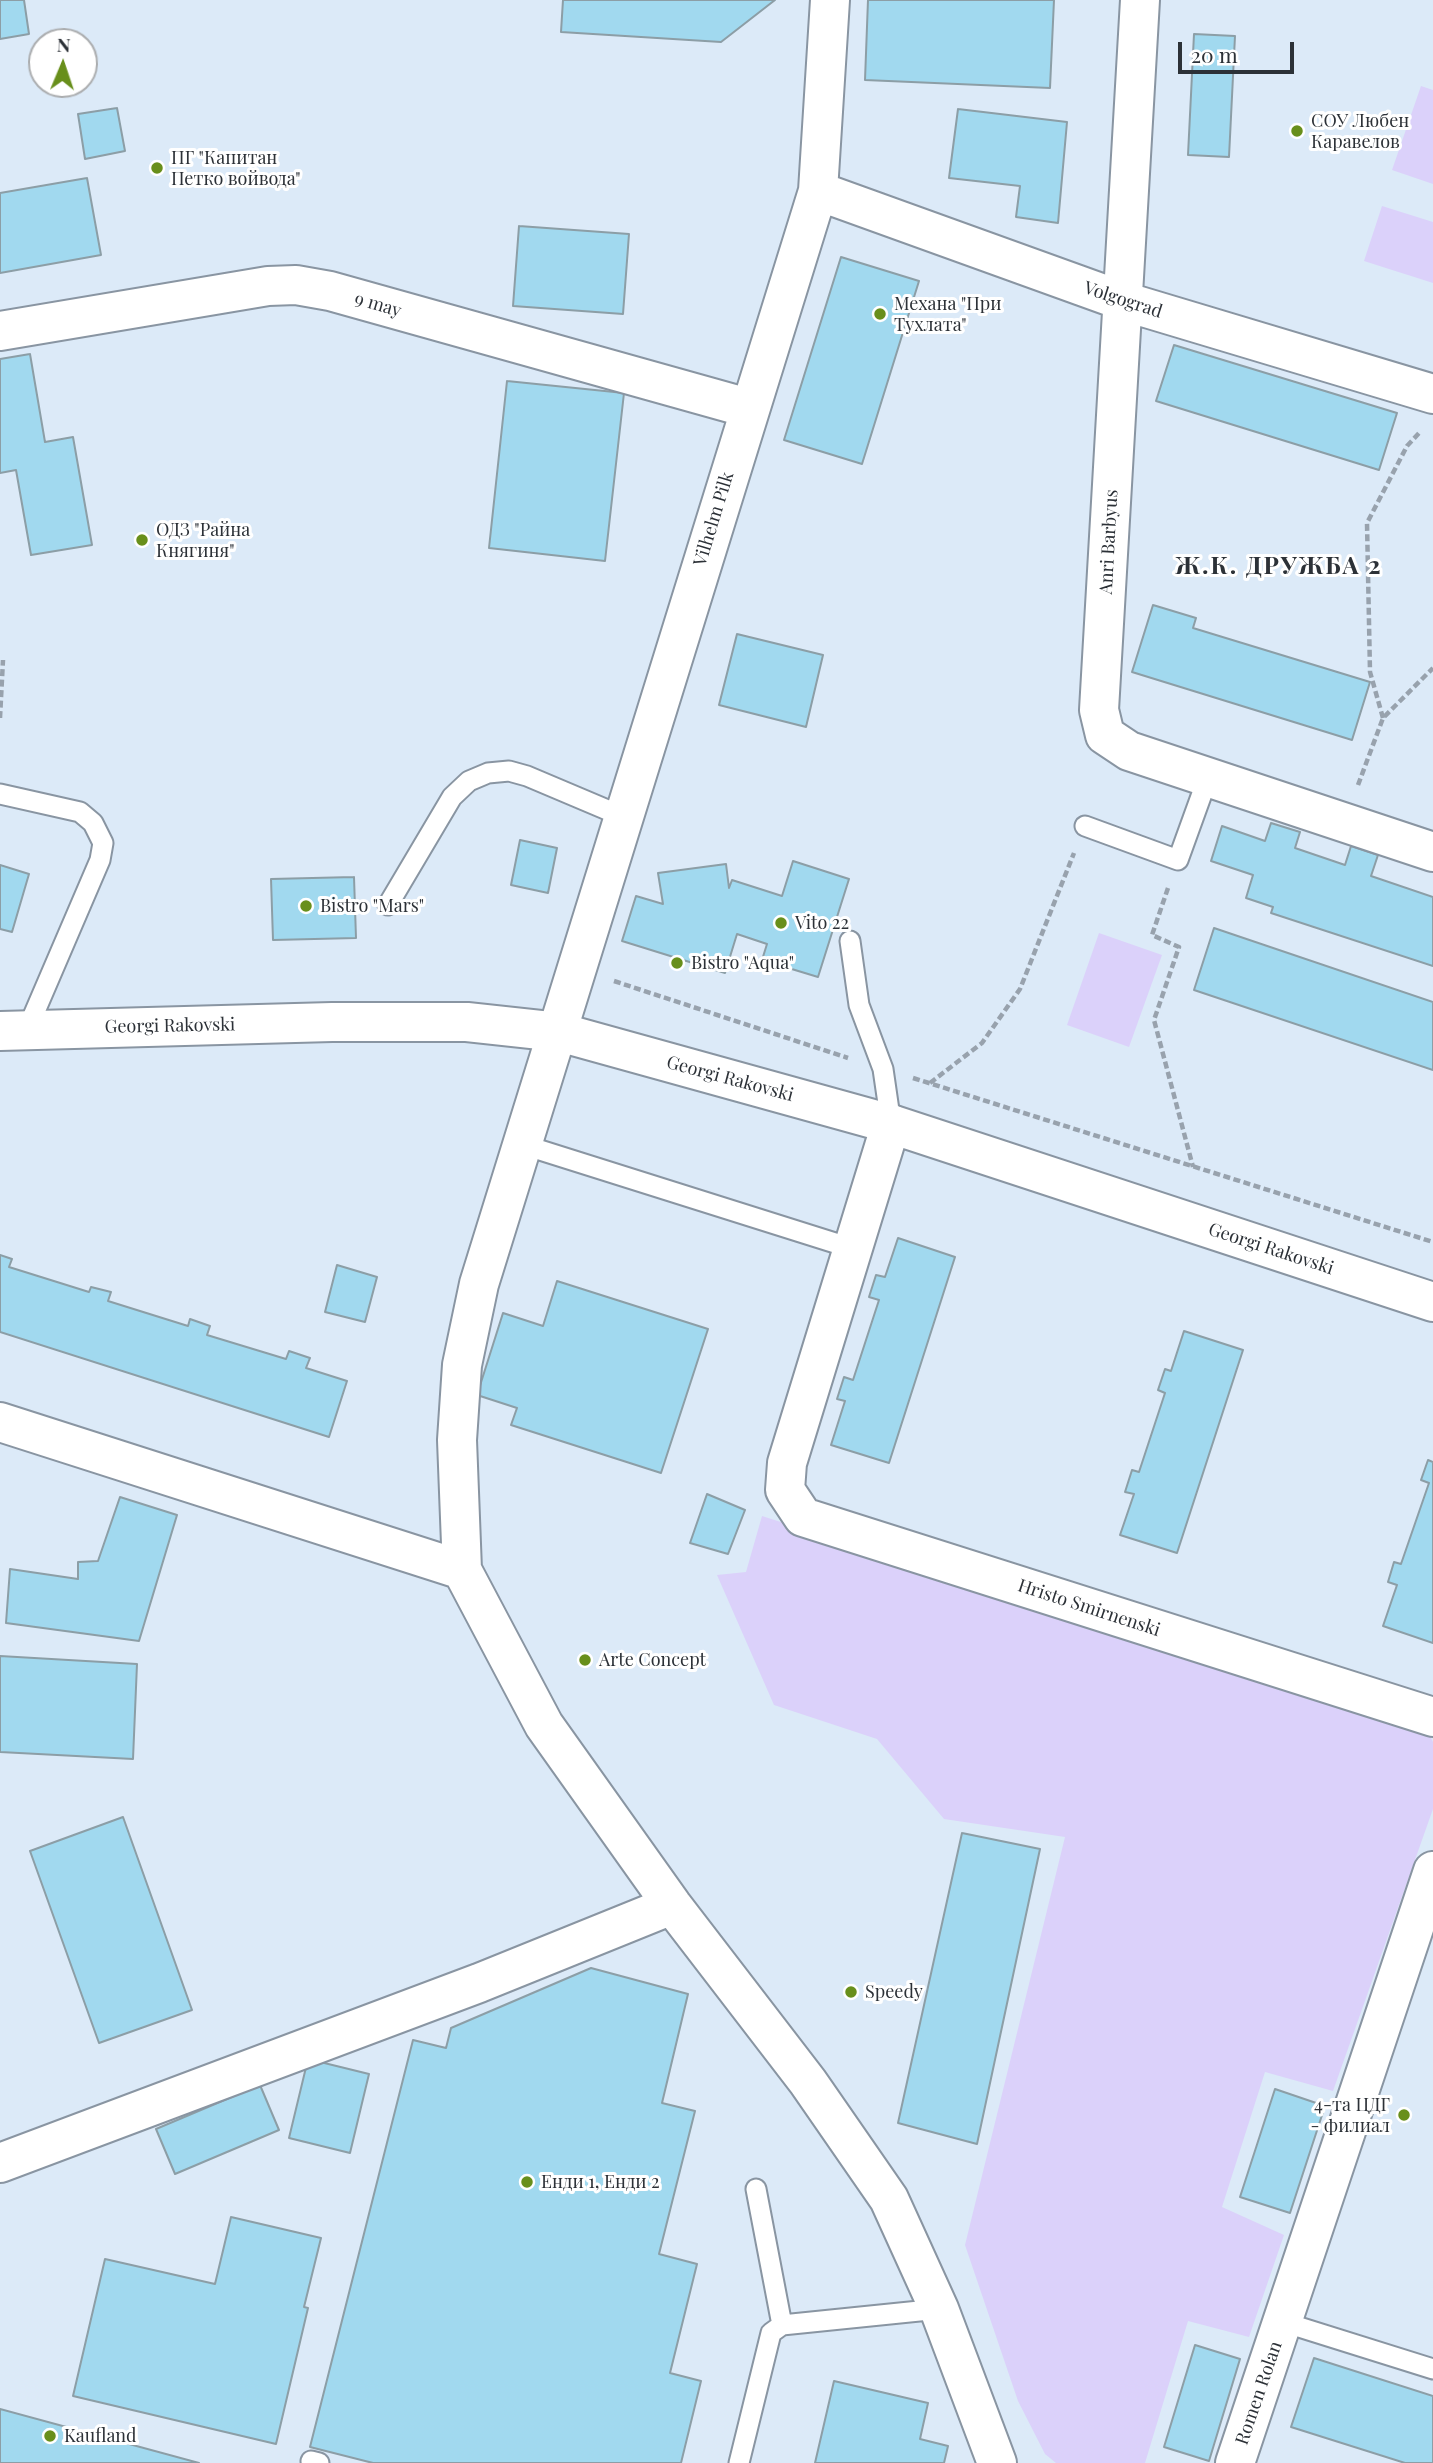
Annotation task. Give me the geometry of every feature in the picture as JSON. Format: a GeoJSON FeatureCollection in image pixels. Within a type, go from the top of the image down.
{"type":"FeatureCollection","features":[{"type":"Feature","properties":{"kind":"street","name":"Vilhelm Pilk"},"geometry":{"type":"LineString","coordinates":[[462,1570],[457,1440],[462,1366],[479,1284],[559,1032],[748,408],[818,191],[830,0]]}},
{"type":"Feature","properties":{"kind":"street","name":"Anri Barbyus"},"geometry":{"type":"LineString","coordinates":[[1140,0],[1098,710],[1105,735],[1129,751],[1433,852]]}},
{"type":"Feature","properties":{"kind":"street","name":"Volgograd"},"geometry":{"type":"LineString","coordinates":[[818,191],[1429,410]]}},
{"type":"Feature","properties":{"kind":"street","name":"9 may"},"geometry":{"type":"LineString","coordinates":[[0,331],[268,286],[296,285],[343,295],[748,408]]}},
{"type":"Feature","properties":{"kind":"street","name":"Georgi Rakovski"},"geometry":{"type":"LineString","coordinates":[[13,1030],[467,1022],[559,1032],[891,1124],[1433,1302]]}},
{"type":"Feature","properties":{"kind":"street"},"geometry":{"type":"LineString","coordinates":[[851,1248],[891,1124]]}},
{"type":"Feature","properties":{"kind":"street","name":"Hristo Smirnenski"},"geometry":{"type":"LineString","coordinates":[[851,1248],[787,1463],[785,1490],[803,1517],[1433,1717]]}},
{"type":"Feature","properties":{"kind":"street"},"geometry":{"type":"LineString","coordinates":[[0,1422],[462,1570],[544,1725],[672,1905],[808,2082],[888,2199],[939,2309],[997,2463]]}},
{"type":"Feature","properties":{"kind":"street","name":"Romen Rolan"},"geometry":{"type":"LineString","coordinates":[[1235,2463],[1433,1871]]}},
{"type":"Feature","properties":{"kind":"street"},"geometry":{"type":"LineString","coordinates":[[0,2163],[466,1987],[672,1905]]}},
{"type":"Feature","properties":{"kind":"lane"},"geometry":{"type":"LineString","coordinates":[[388,905],[453,797],[469,781],[488,773],[509,771],[527,776],[624,817]]}},
{"type":"Feature","properties":{"kind":"lane"},"geometry":{"type":"LineString","coordinates":[[1085,825],[1178,860],[1208,777]]}},
{"type":"Feature","properties":{"kind":"lane"},"geometry":{"type":"LineString","coordinates":[[0,794],[80,812],[93,822],[103,843],[100,860],[13,1030]]}},
{"type":"Feature","properties":{"kind":"lane"},"geometry":{"type":"LineString","coordinates":[[850,941],[859,1005],[883,1069],[891,1124]]}},
{"type":"Feature","properties":{"kind":"lane"},"geometry":{"type":"LineString","coordinates":[[524,1145],[851,1248]]}},
{"type":"Feature","properties":{"kind":"lane"},"geometry":{"type":"LineString","coordinates":[[756,2189],[782,2325]]}},
{"type":"Feature","properties":{"kind":"lane"},"geometry":{"type":"LineString","coordinates":[[739,2463],[766,2344],[771,2333],[782,2325],[939,2309]]}},
{"type":"Feature","properties":{"kind":"lane"},"geometry":{"type":"LineString","coordinates":[[1283,2322],[1433,2369]]}},
{"type":"Feature","properties":{"kind":"path"},"geometry":{"type":"LineString","coordinates":[[1383,718],[1370,672],[1367,523],[1429,410]]}},
{"type":"Feature","properties":{"kind":"path"},"geometry":{"type":"LineString","coordinates":[[0,718],[3,660]]}},
{"type":"Feature","properties":{"kind":"path"},"geometry":{"type":"LineString","coordinates":[[1344,822],[1383,718],[1433,668]]}},
{"type":"Feature","properties":{"kind":"path"},"geometry":{"type":"LineString","coordinates":[[929,1083],[982,1043],[1020,989],[1085,825]]}},
{"type":"Feature","properties":{"kind":"path"},"geometry":{"type":"LineString","coordinates":[[1178,860],[1152,935],[1179,947],[1154,1020],[1193,1167]]}},
{"type":"Feature","properties":{"kind":"path"},"geometry":{"type":"LineString","coordinates":[[578,970],[1433,1242]]}},
{"type":"Feature","properties":{"kind":"shaded area"},"geometry":{"type":"Polygon","coordinates":[[[1421,86],[1433,90],[1433,184],[1392,170],[1421,86]]]}},
{"type":"Feature","properties":{"kind":"shaded area"},"geometry":{"type":"Polygon","coordinates":[[[1382,206],[1433,222],[1433,283],[1364,261],[1382,206]]]}},
{"type":"Feature","properties":{"kind":"shaded area"},"geometry":{"type":"Polygon","coordinates":[[[1099,933],[1162,955],[1129,1047],[1067,1025],[1099,933]]]}},
{"type":"Feature","properties":{"kind":"shaded area"},"geometry":{"type":"Polygon","coordinates":[[[762,1516],[1426,1728],[1433,1742],[1433,1809],[1333,2091],[1265,2072],[1222,2207],[1284,2235],[1249,2337],[1188,2321],[1145,2463],[1056,2463],[1045,2454],[1018,2401],[965,2245],[1065,1837],[944,1819],[877,1739],[774,1705],[717,1575],[746,1572],[762,1516]]]}},
{"type":"Feature","properties":{"kind":"building"},"geometry":{"type":"Polygon","coordinates":[[[0,0],[24,0],[28,34],[0,39],[0,0]]]}},
{"type":"Feature","properties":{"kind":"building"},"geometry":{"type":"Polygon","coordinates":[[[563,0],[775,0],[721,42],[561,32],[563,0]]]}},
{"type":"Feature","properties":{"kind":"building"},"geometry":{"type":"Polygon","coordinates":[[[868,0],[1054,0],[1050,88],[865,80],[868,0]]]}},
{"type":"Feature","properties":{"kind":"building"},"geometry":{"type":"Polygon","coordinates":[[[1194,34],[1235,36],[1229,157],[1188,155],[1194,34]]]}},
{"type":"Feature","properties":{"kind":"building"},"geometry":{"type":"Polygon","coordinates":[[[117,108],[125,151],[85,159],[78,114],[117,108]]]}},
{"type":"Feature","properties":{"kind":"building"},"geometry":{"type":"Polygon","coordinates":[[[958,109],[1067,122],[1058,223],[1016,217],[1020,186],[949,178],[958,109]]]}},
{"type":"Feature","properties":{"kind":"building"},"geometry":{"type":"Polygon","coordinates":[[[87,178],[101,255],[0,273],[0,193],[87,178]]]}},
{"type":"Feature","properties":{"kind":"building"},"geometry":{"type":"Polygon","coordinates":[[[519,226],[629,234],[623,314],[513,306],[519,226]]]}},
{"type":"Feature","properties":{"kind":"building"},"geometry":{"type":"Polygon","coordinates":[[[841,257],[919,281],[862,464],[784,440],[841,257]]]}},
{"type":"Feature","properties":{"kind":"building"},"geometry":{"type":"Polygon","coordinates":[[[1174,345],[1397,413],[1379,470],[1156,401],[1174,345]]]}},
{"type":"Feature","properties":{"kind":"building"},"geometry":{"type":"Polygon","coordinates":[[[30,354],[45,442],[73,437],[92,545],[31,555],[16,470],[0,473],[0,359],[30,354]]]}},
{"type":"Feature","properties":{"kind":"building"},"geometry":{"type":"Polygon","coordinates":[[[507,381],[624,393],[605,561],[489,548],[507,381]]]}},
{"type":"Feature","properties":{"kind":"building"},"geometry":{"type":"Polygon","coordinates":[[[1153,605],[1196,618],[1193,628],[1370,682],[1352,740],[1132,672],[1153,605]]]}},
{"type":"Feature","properties":{"kind":"building"},"geometry":{"type":"Polygon","coordinates":[[[737,634],[823,655],[806,727],[719,705],[737,634]]]}},
{"type":"Feature","properties":{"kind":"building"},"geometry":{"type":"Polygon","coordinates":[[[1271,823],[1300,832],[1295,848],[1345,865],[1351,846],[1378,855],[1371,876],[1433,897],[1433,966],[1271,913],[1273,907],[1246,898],[1253,875],[1211,861],[1222,826],[1265,841],[1271,823]]]}},
{"type":"Feature","properties":{"kind":"building"},"geometry":{"type":"Polygon","coordinates":[[[520,840],[557,848],[548,893],[511,885],[520,840]]]}},
{"type":"Feature","properties":{"kind":"building"},"geometry":{"type":"Polygon","coordinates":[[[793,861],[849,879],[818,977],[762,960],[767,944],[737,934],[725,973],[622,941],[636,896],[663,904],[658,873],[726,864],[729,888],[732,880],[782,896],[793,861]]]}},
{"type":"Feature","properties":{"kind":"building"},"geometry":{"type":"Polygon","coordinates":[[[0,865],[29,874],[12,932],[0,929],[0,865]]]}},
{"type":"Feature","properties":{"kind":"building"},"geometry":{"type":"Polygon","coordinates":[[[354,877],[356,938],[273,940],[271,879],[354,877]]]}},
{"type":"Feature","properties":{"kind":"building"},"geometry":{"type":"Polygon","coordinates":[[[1214,928],[1433,1002],[1433,1070],[1194,990],[1214,928]]]}},
{"type":"Feature","properties":{"kind":"building"},"geometry":{"type":"Polygon","coordinates":[[[898,1238],[955,1257],[889,1463],[831,1445],[845,1401],[837,1399],[844,1377],[853,1380],[879,1300],[869,1297],[876,1275],[885,1277],[898,1238]]]}},
{"type":"Feature","properties":{"kind":"building"},"geometry":{"type":"Polygon","coordinates":[[[0,1255],[12,1259],[9,1267],[89,1292],[91,1287],[111,1292],[108,1301],[188,1326],[190,1319],[210,1326],[207,1335],[286,1359],[289,1351],[310,1358],[306,1368],[347,1381],[329,1437],[0,1332],[0,1255]]]}},
{"type":"Feature","properties":{"kind":"building"},"geometry":{"type":"Polygon","coordinates":[[[337,1265],[377,1277],[365,1322],[325,1312],[337,1265]]]}},
{"type":"Feature","properties":{"kind":"building"},"geometry":{"type":"Polygon","coordinates":[[[557,1281],[708,1329],[661,1473],[511,1425],[517,1408],[477,1395],[503,1313],[543,1326],[557,1281]]]}},
{"type":"Feature","properties":{"kind":"building"},"geometry":{"type":"Polygon","coordinates":[[[1184,1331],[1243,1350],[1177,1553],[1120,1535],[1134,1494],[1125,1492],[1132,1470],[1139,1472],[1165,1393],[1158,1390],[1165,1369],[1171,1371],[1184,1331]]]}},
{"type":"Feature","properties":{"kind":"building"},"geometry":{"type":"Polygon","coordinates":[[[1428,1460],[1433,1462],[1433,1643],[1383,1626],[1397,1585],[1388,1582],[1394,1562],[1401,1564],[1429,1483],[1421,1480],[1428,1460]]]}},
{"type":"Feature","properties":{"kind":"building"},"geometry":{"type":"Polygon","coordinates":[[[707,1494],[745,1510],[728,1554],[690,1543],[707,1494]]]}},
{"type":"Feature","properties":{"kind":"building"},"geometry":{"type":"Polygon","coordinates":[[[120,1497],[177,1515],[139,1641],[6,1623],[10,1569],[78,1579],[78,1562],[98,1561],[120,1497]]]}},
{"type":"Feature","properties":{"kind":"building"},"geometry":{"type":"Polygon","coordinates":[[[0,1656],[137,1664],[133,1759],[0,1752],[0,1656]]]}},
{"type":"Feature","properties":{"kind":"building"},"geometry":{"type":"Polygon","coordinates":[[[123,1817],[192,2010],[99,2043],[30,1851],[123,1817]]]}},
{"type":"Feature","properties":{"kind":"building"},"geometry":{"type":"Polygon","coordinates":[[[962,1833],[1040,1849],[977,2144],[898,2123],[962,1833]]]}},
{"type":"Feature","properties":{"kind":"building","name":"Енди 1, Енди 2"},"geometry":{"type":"Polygon","coordinates":[[[591,1968],[688,1994],[662,2103],[695,2111],[659,2254],[697,2264],[670,2373],[701,2381],[681,2463],[373,2463],[310,2447],[413,2040],[446,2048],[451,2028],[591,1968]]]}},
{"type":"Feature","properties":{"kind":"building"},"geometry":{"type":"Polygon","coordinates":[[[308,2059],[369,2074],[350,2153],[289,2138],[308,2059]]]}},
{"type":"Feature","properties":{"kind":"building"},"geometry":{"type":"Polygon","coordinates":[[[260,2085],[279,2130],[175,2174],[156,2129],[260,2085]]]}},
{"type":"Feature","properties":{"kind":"building"},"geometry":{"type":"Polygon","coordinates":[[[1275,2089],[1325,2106],[1290,2213],[1240,2197],[1275,2089]]]}},
{"type":"Feature","properties":{"kind":"building"},"geometry":{"type":"Polygon","coordinates":[[[231,2217],[321,2238],[304,2307],[308,2308],[276,2444],[73,2396],[105,2259],[215,2284],[231,2217]]]}},
{"type":"Feature","properties":{"kind":"building"},"geometry":{"type":"Polygon","coordinates":[[[1195,2345],[1240,2359],[1209,2461],[1164,2447],[1195,2345]]]}},
{"type":"Feature","properties":{"kind":"building"},"geometry":{"type":"Polygon","coordinates":[[[1314,2358],[1433,2396],[1433,2463],[1405,2463],[1291,2427],[1314,2358]]]}},
{"type":"Feature","properties":{"kind":"building"},"geometry":{"type":"Polygon","coordinates":[[[834,2381],[928,2403],[920,2439],[948,2446],[944,2463],[815,2463],[834,2381]]]}},
{"type":"Feature","properties":{"kind":"building","name":"Kaufland"},"geometry":{"type":"Polygon","coordinates":[[[0,2409],[199,2463],[0,2463],[0,2409]]]}},
{"type":"Feature","properties":{"kind":"place","name":"СОУ Любен Каравелов"},"geometry":{"type":"Point","coordinates":[1297,131]}},
{"type":"Feature","properties":{"kind":"place","name":"ПГ \"Капитан Петко войвода\""},"geometry":{"type":"Point","coordinates":[157,168]}},
{"type":"Feature","properties":{"kind":"place","name":"Механа \"При Тухлата\""},"geometry":{"type":"Point","coordinates":[880,314]}},
{"type":"Feature","properties":{"kind":"place","name":"ОДЗ \"Райна Княгиня\""},"geometry":{"type":"Point","coordinates":[142,540]}},
{"type":"Feature","properties":{"kind":"place","name":"Bistro \"Mars\""},"geometry":{"type":"Point","coordinates":[306,906]}},
{"type":"Feature","properties":{"kind":"place","name":"Vito 22"},"geometry":{"type":"Point","coordinates":[781,923]}},
{"type":"Feature","properties":{"kind":"place","name":"Bistro \"Aqua\""},"geometry":{"type":"Point","coordinates":[677,963]}},
{"type":"Feature","properties":{"kind":"place","name":"Arte Concept"},"geometry":{"type":"Point","coordinates":[585,1660]}},
{"type":"Feature","properties":{"kind":"place","name":"Speedy"},"geometry":{"type":"Point","coordinates":[851,1992]}},
{"type":"Feature","properties":{"kind":"place","name":"4-та ЦДГ - филиал"},"geometry":{"type":"Point","coordinates":[1404,2115]}},
{"type":"Feature","properties":{"kind":"place","name":"Енди 1, Енди 2"},"geometry":{"type":"Point","coordinates":[527,2182]}},
{"type":"Feature","properties":{"kind":"place","name":"Kaufland"},"geometry":{"type":"Point","coordinates":[50,2436]}},
{"type":"Feature","properties":{"kind":"district","name":"Ж.К. ДРУЖБА 2"},"geometry":{"type":"Point","coordinates":[1279,567]}}]}
